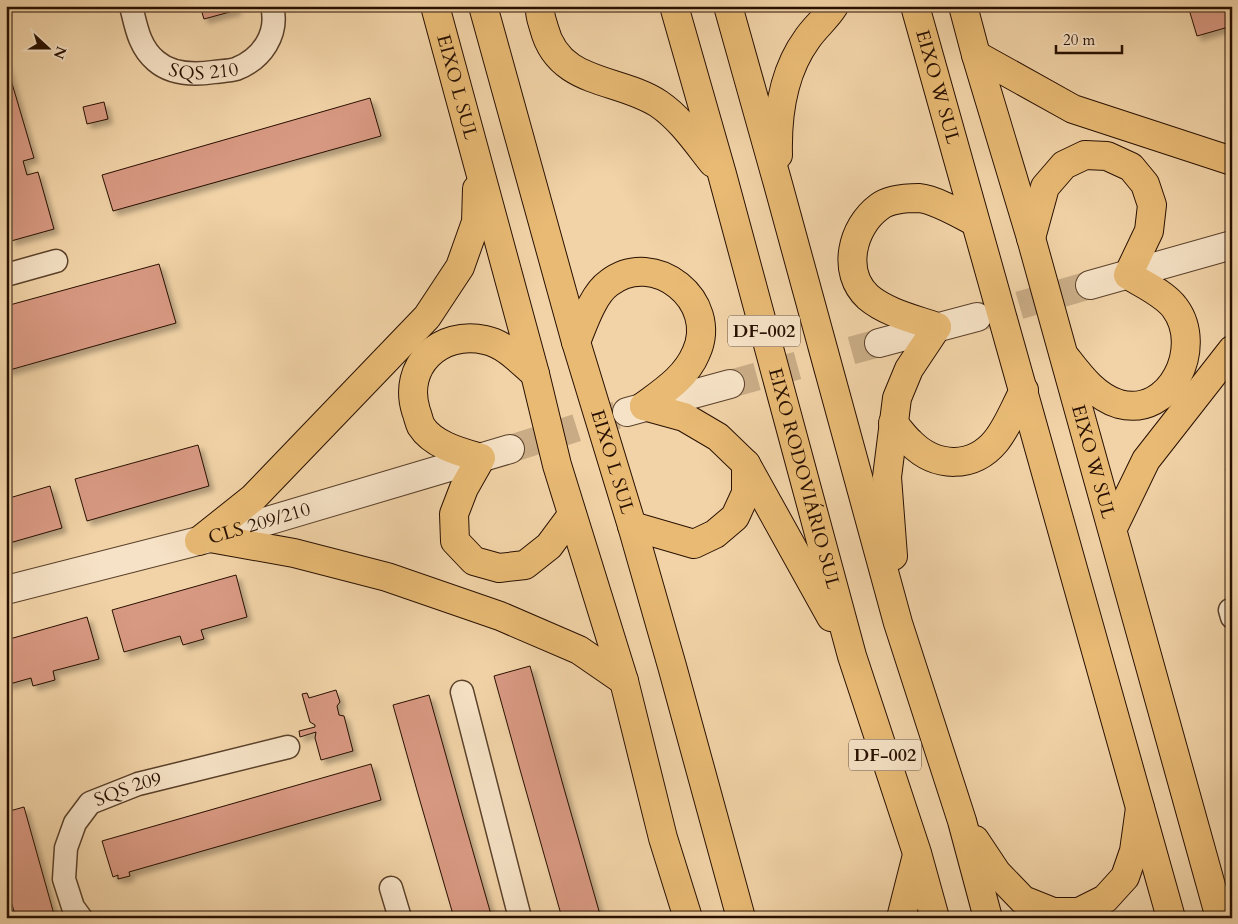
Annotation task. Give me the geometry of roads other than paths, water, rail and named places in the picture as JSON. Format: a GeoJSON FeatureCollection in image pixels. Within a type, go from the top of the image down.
{"type":"FeatureCollection","features":[{"type":"Feature","properties":{"kind":"main road","name":"EIXO L SUL"},"geometry":{"type":"LineString","coordinates":[[435,6],[535,374],[557,465],[624,681],[663,838],[688,918]]}},
{"type":"Feature","properties":{"kind":"main road","name":"EIXO L SUL"},"geometry":{"type":"LineString","coordinates":[[483,6],[576,342],[632,526],[740,918]]}},
{"type":"Feature","properties":{"kind":"main road"},"geometry":{"type":"LineString","coordinates":[[540,6],[539,12],[547,42],[568,67],[600,82],[635,92],[660,105],[685,128],[722,174]]}},
{"type":"Feature","properties":{"kind":"main road","name":"EIXO RODOVIÁRIO SUL"},"geometry":{"type":"LineString","coordinates":[[674,6],[722,174],[852,656],[917,854],[935,918]]}},
{"type":"Feature","properties":{"kind":"main road","name":"DF-002"},"geometry":{"type":"LineString","coordinates":[[728,6],[898,623],[962,820],[988,918]]}},
{"type":"Feature","properties":{"kind":"main road"},"geometry":{"type":"LineString","coordinates":[[778,184],[778,138],[783,95],[793,65],[807,39],[834,6]]}},
{"type":"Feature","properties":{"kind":"main road","name":"EIXO W SUL"},"geometry":{"type":"LineString","coordinates":[[915,6],[1171,918]]}},
{"type":"Feature","properties":{"kind":"main road","name":"EIXO W SUL"},"geometry":{"type":"LineString","coordinates":[[963,6],[1031,238],[1220,918]]}},
{"type":"Feature","properties":{"kind":"main road"},"geometry":{"type":"LineString","coordinates":[[976,55],[1073,109],[1232,161]]}},
{"type":"Feature","properties":{"kind":"main road"},"geometry":{"type":"LineString","coordinates":[[1031,238],[1045,187],[1064,165],[1085,155],[1107,156],[1131,167],[1144,184],[1152,205],[1149,231],[1128,275],[1156,292],[1175,308],[1185,329],[1186,354],[1177,378],[1161,397],[1141,405],[1119,404],[1100,394],[1084,380],[1062,352]]}},
{"type":"Feature","properties":{"kind":"main road"},"geometry":{"type":"LineString","coordinates":[[204,539],[253,498],[428,317],[460,268],[476,222],[477,160]]}},
{"type":"Feature","properties":{"kind":"main road"},"geometry":{"type":"LineString","coordinates":[[898,623],[887,477],[893,422],[897,398],[909,369],[937,327],[889,310],[867,296],[854,276],[852,251],[861,227],[880,207],[899,199],[922,198],[975,222]]}},
{"type":"Feature","properties":{"kind":"main road"},"geometry":{"type":"LineString","coordinates":[[576,342],[591,306],[607,283],[628,272],[651,271],[676,283],[694,301],[702,325],[697,352],[677,381],[635,409]]}},
{"type":"Feature","properties":{"kind":"main road"},"geometry":{"type":"LineString","coordinates":[[535,374],[509,350],[486,340],[462,339],[441,344],[423,358],[413,382],[413,402],[421,426],[438,442],[457,451],[481,458],[464,488],[454,514],[455,541],[474,561],[499,568],[525,565],[549,546],[572,515]]}},
{"type":"Feature","properties":{"kind":"main road"},"geometry":{"type":"LineString","coordinates":[[1112,528],[1146,460],[1232,350]]}},
{"type":"Feature","properties":{"kind":"main road"},"geometry":{"type":"LineString","coordinates":[[893,422],[911,444],[931,458],[954,463],[975,459],[995,442],[1009,420],[1024,390]]}},
{"type":"Feature","properties":{"kind":"main road"},"geometry":{"type":"LineString","coordinates":[[635,409],[684,417],[718,437],[746,464],[852,656]]}},
{"type":"Feature","properties":{"kind":"main road"},"geometry":{"type":"LineString","coordinates":[[632,526],[694,544],[715,534],[735,517],[746,493],[746,464]]}},
{"type":"Feature","properties":{"kind":"main road"},"geometry":{"type":"LineString","coordinates":[[204,539],[294,553],[387,577],[500,616],[579,650],[624,681]]}},
{"type":"Feature","properties":{"kind":"main road"},"geometry":{"type":"LineString","coordinates":[[962,820],[997,873],[1023,900],[1053,912],[1078,912],[1105,899],[1125,877],[1134,851],[1140,808]]}},
{"type":"Feature","properties":{"kind":"main road"},"geometry":{"type":"LineString","coordinates":[[901,918],[917,854]]}},
{"type":"Feature","properties":{"kind":"street","name":"SQS 210"},"geometry":{"type":"LineString","coordinates":[[130,6],[142,45],[156,61],[175,71],[196,74],[235,70],[254,60],[267,46],[273,30],[274,13],[272,6]]}},
{"type":"Feature","properties":{"kind":"street"},"geometry":{"type":"LineString","coordinates":[[1090,285],[1232,245]]}},
{"type":"Feature","properties":{"kind":"street"},"geometry":{"type":"LineString","coordinates":[[6,275],[56,261]]}},
{"type":"Feature","properties":{"kind":"street"},"geometry":{"type":"LineString","coordinates":[[879,343],[977,317]]}},
{"type":"Feature","properties":{"kind":"street"},"geometry":{"type":"LineString","coordinates":[[635,409],[730,384]]}},
{"type":"Feature","properties":{"kind":"street","name":"CLS 209/210"},"geometry":{"type":"LineString","coordinates":[[6,590],[204,539],[510,449]]}},
{"type":"Feature","properties":{"kind":"street"},"geometry":{"type":"LineString","coordinates":[[462,692],[520,918]]}},
{"type":"Feature","properties":{"kind":"street","name":"SQS 209"},"geometry":{"type":"LineString","coordinates":[[81,918],[73,907],[64,879],[66,848],[74,823],[90,803],[138,784],[288,747]]}},
{"type":"Feature","properties":{"kind":"street"},"geometry":{"type":"LineString","coordinates":[[391,888],[400,918]]}},
{"type":"Feature","properties":{"kind":"tunnel"},"geometry":{"type":"LineString","coordinates":[[979,317],[1090,285]]}},
{"type":"Feature","properties":{"kind":"tunnel"},"geometry":{"type":"LineString","coordinates":[[730,384],[879,343]]}},
{"type":"Feature","properties":{"kind":"tunnel"},"geometry":{"type":"LineString","coordinates":[[510,449],[623,413]]}}]}
